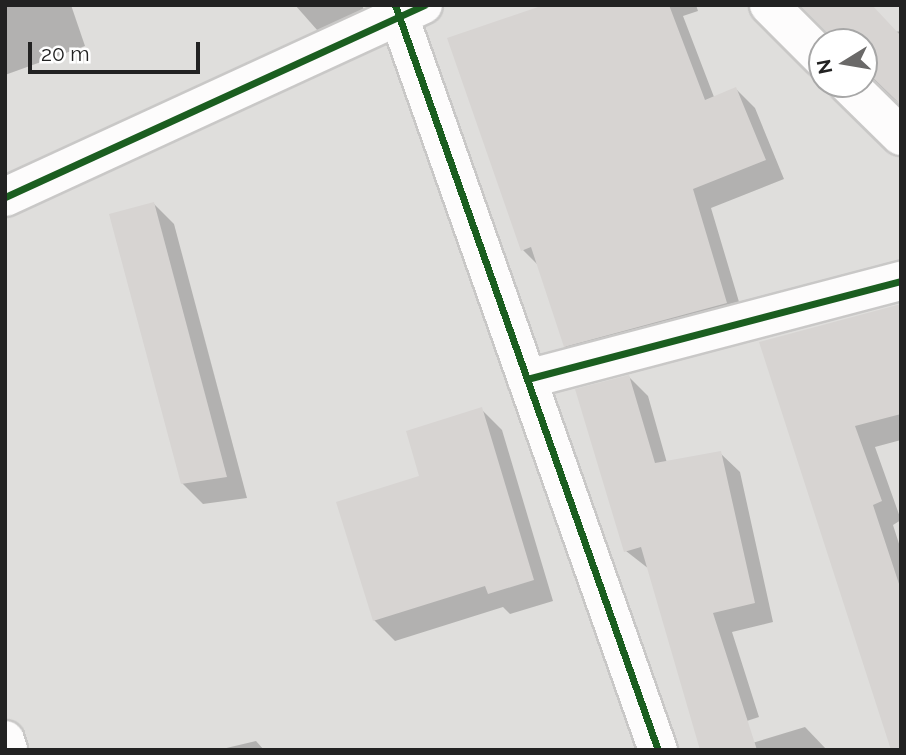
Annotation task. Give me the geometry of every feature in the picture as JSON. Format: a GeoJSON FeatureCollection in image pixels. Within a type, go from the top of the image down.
{"type":"FeatureCollection","features":[{"type":"Feature","properties":{"kind":"street"},"geometry":{"type":"LineString","coordinates":[[769,5],[808,44]]}},
{"type":"Feature","properties":{"kind":"street"},"geometry":{"type":"LineString","coordinates":[[5,197],[406,9],[527,379],[658,750]]}},
{"type":"Feature","properties":{"kind":"street"},"geometry":{"type":"LineString","coordinates":[[862,98],[901,136]]}},
{"type":"Feature","properties":{"kind":"street"},"geometry":{"type":"LineString","coordinates":[[527,379],[901,281]]}},
{"type":"Feature","properties":{"kind":"street"},"geometry":{"type":"LineString","coordinates":[[5,740],[8,750]]}},
{"type":"Feature","properties":{"kind":"shaded area"},"geometry":{"type":"Polygon","coordinates":[[[5,5],[901,5],[901,750],[5,750],[5,5]]]}},
{"type":"Feature","properties":{"kind":"building"},"geometry":{"type":"Polygon","coordinates":[[[544,5],[669,5],[705,100],[736,87],[766,160],[693,189],[727,303],[564,347],[531,247],[521,251],[447,38],[544,5]]]}},
{"type":"Feature","properties":{"kind":"building"},"geometry":{"type":"Polygon","coordinates":[[[800,5],[872,5],[901,36],[901,105],[878,83],[878,28],[823,28],[800,5]]]}},
{"type":"Feature","properties":{"kind":"building"},"geometry":{"type":"Polygon","coordinates":[[[154,202],[227,477],[181,484],[109,214],[154,202]]]}},
{"type":"Feature","properties":{"kind":"building"},"geometry":{"type":"Polygon","coordinates":[[[901,304],[901,414],[855,426],[882,501],[873,505],[901,590],[901,749],[891,750],[759,342],[901,304]]]}},
{"type":"Feature","properties":{"kind":"building"},"geometry":{"type":"Polygon","coordinates":[[[629,375],[655,463],[721,451],[755,603],[713,613],[757,750],[700,750],[641,547],[624,552],[575,389],[629,375]]]}},
{"type":"Feature","properties":{"kind":"building"},"geometry":{"type":"Polygon","coordinates":[[[482,407],[534,580],[488,594],[485,586],[373,621],[336,502],[419,476],[406,431],[482,407]]]}},
{"type":"Feature","properties":{"kind":"cycle path"},"geometry":{"type":"LineString","coordinates":[[395,5],[658,750]]}},
{"type":"Feature","properties":{"kind":"cycle path"},"geometry":{"type":"LineString","coordinates":[[5,197],[424,5]]}},
{"type":"Feature","properties":{"kind":"cycle path"},"geometry":{"type":"LineString","coordinates":[[527,379],[901,281]]}}]}
